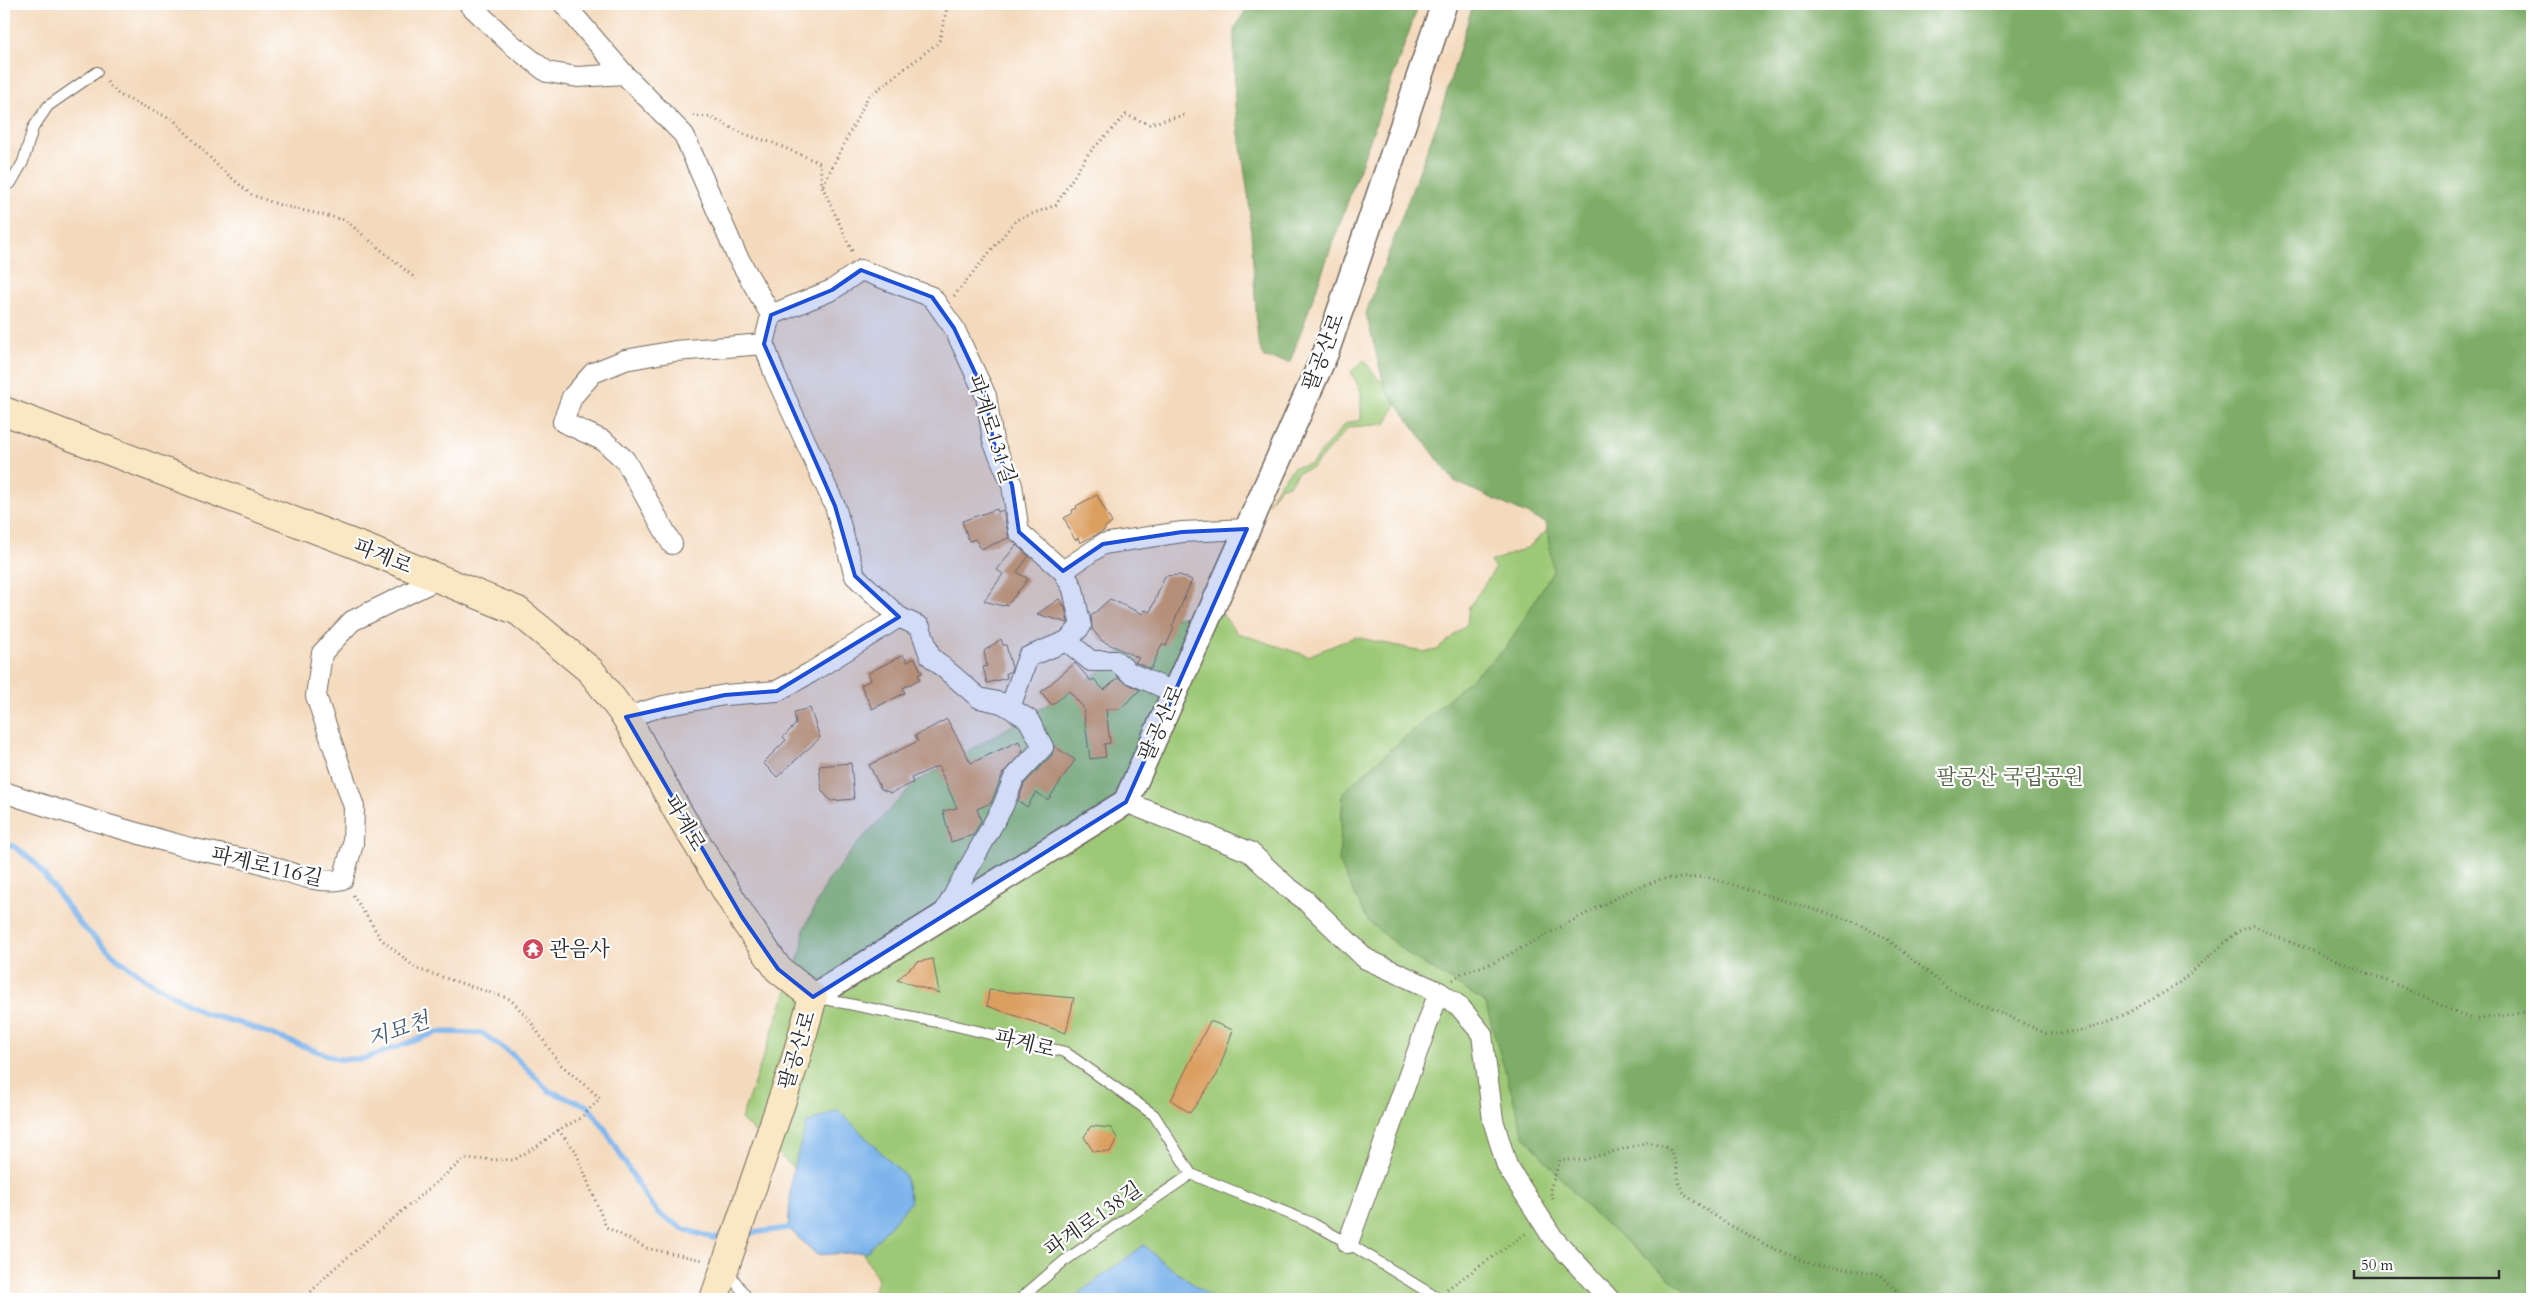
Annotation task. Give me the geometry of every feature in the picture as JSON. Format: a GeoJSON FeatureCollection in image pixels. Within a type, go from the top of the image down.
{"type":"FeatureCollection","features":[{"type":"Feature","properties":{"kind":"main road","name":"파계로"},"geometry":{"type":"LineString","coordinates":[[4,411],[440,578],[518,611],[591,671],[626,717],[678,812],[742,917],[778,969],[813,997]]}},
{"type":"Feature","properties":{"kind":"main road","name":"팔공산로"},"geometry":{"type":"LineString","coordinates":[[714,1299],[794,1065],[813,997]]}},
{"type":"Feature","properties":{"kind":"street"},"geometry":{"type":"LineString","coordinates":[[469,4],[511,44],[547,72],[578,77],[624,74]]}},
{"type":"Feature","properties":{"kind":"street"},"geometry":{"type":"LineString","coordinates":[[564,4],[624,74],[684,135],[736,254],[771,315],[764,344],[774,375],[835,506],[854,576],[899,617],[920,627],[930,656],[979,698],[1011,705],[1028,657],[1068,641],[1091,661],[1116,661],[1130,673],[1174,692]]}},
{"type":"Feature","properties":{"kind":"street","name":"팔공산로"},"geometry":{"type":"LineString","coordinates":[[813,997],[940,920],[1126,802],[1326,352],[1444,4]]}},
{"type":"Feature","properties":{"kind":"street"},"geometry":{"type":"LineString","coordinates":[[771,315],[832,290],[861,270]]}},
{"type":"Feature","properties":{"kind":"street","name":"파계로131길"},"geometry":{"type":"LineString","coordinates":[[861,270],[932,297],[954,328],[986,396],[993,440],[1012,485],[1019,532],[1063,571],[1073,589],[1081,626],[1068,641]]}},
{"type":"Feature","properties":{"kind":"street"},"geometry":{"type":"LineString","coordinates":[[672,544],[625,460],[604,441],[563,422],[572,397],[593,373],[625,360],[675,351],[764,344]]}},
{"type":"Feature","properties":{"kind":"street"},"geometry":{"type":"LineString","coordinates":[[1063,571],[1103,544],[1182,532],[1247,529]]}},
{"type":"Feature","properties":{"kind":"street","name":"파계로116길"},"geometry":{"type":"LineString","coordinates":[[4,792],[54,809],[192,848],[254,861],[332,882],[342,879],[354,844],[354,807],[316,696],[322,653],[352,621],[440,578]]}},
{"type":"Feature","properties":{"kind":"street"},"geometry":{"type":"LineString","coordinates":[[626,717],[663,706],[725,694],[777,691],[810,674],[899,617]]}},
{"type":"Feature","properties":{"kind":"street"},"geometry":{"type":"LineString","coordinates":[[940,920],[1003,806],[1014,778],[1043,747],[1028,719],[1002,703]]}},
{"type":"Feature","properties":{"kind":"street"},"geometry":{"type":"LineString","coordinates":[[1126,802],[1250,852],[1286,886],[1304,899],[1366,959],[1439,992],[1459,1006],[1482,1034],[1493,1120],[1507,1166],[1553,1238],[1609,1299]]}},
{"type":"Feature","properties":{"kind":"street"},"geometry":{"type":"LineString","coordinates":[[1348,1242],[1439,992]]}},
{"type":"Feature","properties":{"kind":"lane"},"geometry":{"type":"LineString","coordinates":[[4,185],[11,183],[23,162],[33,128],[48,106],[97,72]]}},
{"type":"Feature","properties":{"kind":"lane","name":"파계로"},"geometry":{"type":"LineString","coordinates":[[813,997],[952,1024],[1065,1052],[1154,1115],[1191,1174]]}},
{"type":"Feature","properties":{"kind":"lane"},"geometry":{"type":"LineString","coordinates":[[1191,1174],[1312,1223],[1348,1242],[1438,1298]]}},
{"type":"Feature","properties":{"kind":"lane","name":"파계로138길"},"geometry":{"type":"LineString","coordinates":[[1020,1299],[1064,1261],[1191,1174]]}},
{"type":"Feature","properties":{"kind":"lane"},"geometry":{"type":"LineString","coordinates":[[725,1267],[748,1299]]}},
{"type":"Feature","properties":{"kind":"path"},"geometry":{"type":"LineString","coordinates":[[822,186],[868,97],[939,42],[948,4]]}},
{"type":"Feature","properties":{"kind":"path"},"geometry":{"type":"LineString","coordinates":[[97,72],[119,95],[174,120],[220,168],[252,195],[280,205],[345,220],[416,279]]}},
{"type":"Feature","properties":{"kind":"path"},"geometry":{"type":"LineString","coordinates":[[663,114],[710,117],[744,134],[773,143],[820,163],[822,186],[861,270]]}},
{"type":"Feature","properties":{"kind":"path"},"geometry":{"type":"LineString","coordinates":[[942,311],[1016,220],[1056,205],[1088,154],[1126,115],[1149,124],[1184,115]]}},
{"type":"Feature","properties":{"kind":"path"},"geometry":{"type":"LineString","coordinates":[[1439,992],[1462,973],[1493,963],[1627,892],[1661,879],[1707,876],[1852,921],[1886,938],[1948,989],[2047,1034],[2082,1031],[2120,1017],[2174,987],[2238,932],[2254,925],[2270,934],[2395,984],[2473,1020],[2532,1011]]}},
{"type":"Feature","properties":{"kind":"path"},"geometry":{"type":"LineString","coordinates":[[304,1299],[330,1272],[464,1159],[514,1160],[539,1145],[558,1130],[581,1118],[600,1098],[559,1063],[528,1018],[510,999],[417,969],[381,939],[342,879]]}},
{"type":"Feature","properties":{"kind":"path"},"geometry":{"type":"LineString","coordinates":[[558,1130],[575,1150],[606,1227],[646,1248],[691,1257],[725,1267]]}},
{"type":"Feature","properties":{"kind":"path"},"geometry":{"type":"LineString","coordinates":[[1438,1298],[1542,1222],[1555,1208],[1550,1190],[1560,1160],[1583,1160],[1648,1142],[1670,1148],[1676,1163],[1678,1182],[1685,1195],[1724,1222],[1770,1247],[1814,1265],[1880,1274],[1899,1293],[1930,1299]]}},
{"type":"Feature","properties":{"kind":"highlighted area"},"geometry":{"type":"Polygon","coordinates":[[[861,270],[932,297],[954,328],[986,396],[993,441],[1012,485],[1019,532],[1063,571],[1103,544],[1182,532],[1247,529],[1126,802],[813,997],[778,969],[742,917],[626,717],[725,695],[777,691],[899,617],[855,576],[835,506],[764,344],[771,315],[832,290],[861,270]]]}},
{"type":"Feature","properties":{"kind":"green space"},"geometry":{"type":"Polygon","coordinates":[[[1249,4],[1419,4],[1290,362],[1264,358],[1258,343],[1249,201],[1235,107],[1234,30],[1249,4]]]}},
{"type":"Feature","properties":{"kind":"green space","name":"팔공산 국립공원"},"geometry":{"type":"Polygon","coordinates":[[[1473,4],[2532,4],[2532,1299],[1695,1299],[1591,1212],[1524,1136],[1485,1002],[1411,956],[1368,921],[1339,863],[1343,792],[1506,648],[1553,571],[1546,523],[1454,481],[1385,389],[1366,313],[1439,118],[1473,4]]]}},
{"type":"Feature","properties":{"kind":"green space","name":"팔공산 국립공원"},"geometry":{"type":"Polygon","coordinates":[[[2532,4],[2532,1299],[870,1299],[878,1280],[861,1250],[811,1185],[741,1119],[802,948],[804,929],[828,881],[858,843],[915,783],[1082,684],[1106,667],[1154,618],[1183,617],[1199,622],[1222,614],[1237,633],[1308,656],[1355,637],[1426,652],[1437,650],[1467,624],[1469,607],[1495,569],[1490,562],[1529,547],[1554,524],[1404,389],[1386,424],[1349,427],[1312,468],[1298,472],[1289,485],[1280,487],[1267,504],[1280,483],[1294,467],[1311,464],[1346,423],[1361,420],[1361,391],[1351,372],[1364,360],[1379,380],[1399,387],[2532,4]]]}},
{"type":"Feature","properties":{"kind":"water"},"geometry":{"type":"Polygon","coordinates":[[[838,1110],[905,1176],[911,1202],[867,1252],[817,1255],[788,1228],[792,1172],[807,1123],[838,1110]]]}},
{"type":"Feature","properties":{"kind":"water"},"geometry":{"type":"Polygon","coordinates":[[[1144,1245],[1160,1260],[1213,1299],[1071,1299],[1144,1245]]]}},
{"type":"Feature","properties":{"kind":"building"},"geometry":{"type":"Polygon","coordinates":[[[1097,495],[1112,523],[1105,527],[1105,530],[1080,543],[1078,538],[1075,540],[1064,518],[1073,513],[1072,510],[1077,508],[1076,506],[1097,495]]]}},
{"type":"Feature","properties":{"kind":"building"},"geometry":{"type":"Polygon","coordinates":[[[997,509],[998,512],[1003,510],[1009,538],[981,549],[975,539],[969,541],[962,521],[997,509]]]}},
{"type":"Feature","properties":{"kind":"building"},"geometry":{"type":"Polygon","coordinates":[[[1016,545],[1029,556],[1017,572],[1028,579],[1008,604],[1003,606],[984,601],[1003,574],[997,570],[1016,545]]]}},
{"type":"Feature","properties":{"kind":"building"},"geometry":{"type":"Polygon","coordinates":[[[1180,575],[1192,580],[1166,646],[1162,644],[1151,669],[1135,662],[1139,658],[1102,641],[1092,629],[1091,616],[1110,599],[1143,614],[1145,610],[1150,612],[1165,576],[1180,575]]]}},
{"type":"Feature","properties":{"kind":"building"},"geometry":{"type":"Polygon","coordinates":[[[1059,599],[1065,607],[1068,623],[1037,614],[1059,599]]]}},
{"type":"Feature","properties":{"kind":"building"},"geometry":{"type":"Polygon","coordinates":[[[1001,639],[1003,645],[1006,645],[1012,668],[1010,672],[1006,673],[1007,678],[987,683],[983,667],[987,666],[984,651],[1001,639]]]}},
{"type":"Feature","properties":{"kind":"building"},"geometry":{"type":"Polygon","coordinates":[[[903,655],[907,662],[915,658],[922,673],[918,675],[920,679],[903,688],[905,693],[872,709],[861,685],[871,680],[868,673],[903,655]]]}},
{"type":"Feature","properties":{"kind":"building"},"geometry":{"type":"Polygon","coordinates":[[[1075,663],[1091,681],[1094,679],[1104,690],[1118,678],[1140,690],[1120,709],[1106,709],[1110,743],[1104,744],[1106,757],[1090,759],[1083,707],[1069,691],[1052,705],[1041,692],[1075,663]]]}},
{"type":"Feature","properties":{"kind":"building"},"geometry":{"type":"Polygon","coordinates":[[[810,708],[820,738],[777,777],[763,763],[786,740],[783,737],[796,724],[794,712],[810,708]]]}},
{"type":"Feature","properties":{"kind":"building"},"geometry":{"type":"Polygon","coordinates":[[[947,719],[971,763],[1019,741],[1023,751],[1003,773],[991,803],[977,809],[981,821],[973,835],[951,842],[943,811],[957,808],[938,766],[911,778],[913,783],[891,793],[881,789],[869,765],[918,741],[915,736],[947,719]]]}},
{"type":"Feature","properties":{"kind":"building"},"geometry":{"type":"Polygon","coordinates":[[[1054,746],[1075,760],[1048,800],[1036,792],[1027,807],[1018,801],[1024,784],[1052,755],[1054,746]]]}},
{"type":"Feature","properties":{"kind":"building"},"geometry":{"type":"Polygon","coordinates":[[[851,763],[854,799],[831,801],[822,791],[819,766],[851,763]]]}},
{"type":"Feature","properties":{"kind":"building"},"geometry":{"type":"Polygon","coordinates":[[[933,959],[939,993],[897,980],[917,962],[933,959]]]}},
{"type":"Feature","properties":{"kind":"building"},"geometry":{"type":"Polygon","coordinates":[[[989,990],[1074,998],[1066,1033],[987,1006],[989,990]]]}},
{"type":"Feature","properties":{"kind":"building"},"geometry":{"type":"Polygon","coordinates":[[[1210,1021],[1233,1030],[1217,1075],[1190,1113],[1171,1100],[1210,1021]]]}},
{"type":"Feature","properties":{"kind":"building"},"geometry":{"type":"Polygon","coordinates":[[[1091,1126],[1111,1128],[1117,1138],[1110,1152],[1093,1151],[1084,1137],[1091,1126]]]}},
{"type":"Feature","properties":{"kind":"waterway","name":"지묘천"},"geometry":{"type":"LineString","coordinates":[[4,845],[14,846],[36,864],[81,925],[117,958],[150,982],[204,1013],[249,1026],[338,1059],[363,1059],[438,1032],[482,1033],[513,1055],[549,1091],[588,1106],[605,1129],[645,1196],[659,1214],[684,1229],[713,1238],[726,1236]]}},
{"type":"Feature","properties":{"kind":"waterway","name":"지묘천"},"geometry":{"type":"LineString","coordinates":[[745,1234],[788,1228]]}},
{"type":"Feature","properties":{"kind":"place","name":"관음사"},"geometry":{"type":"Point","coordinates":[533,949]}}]}
